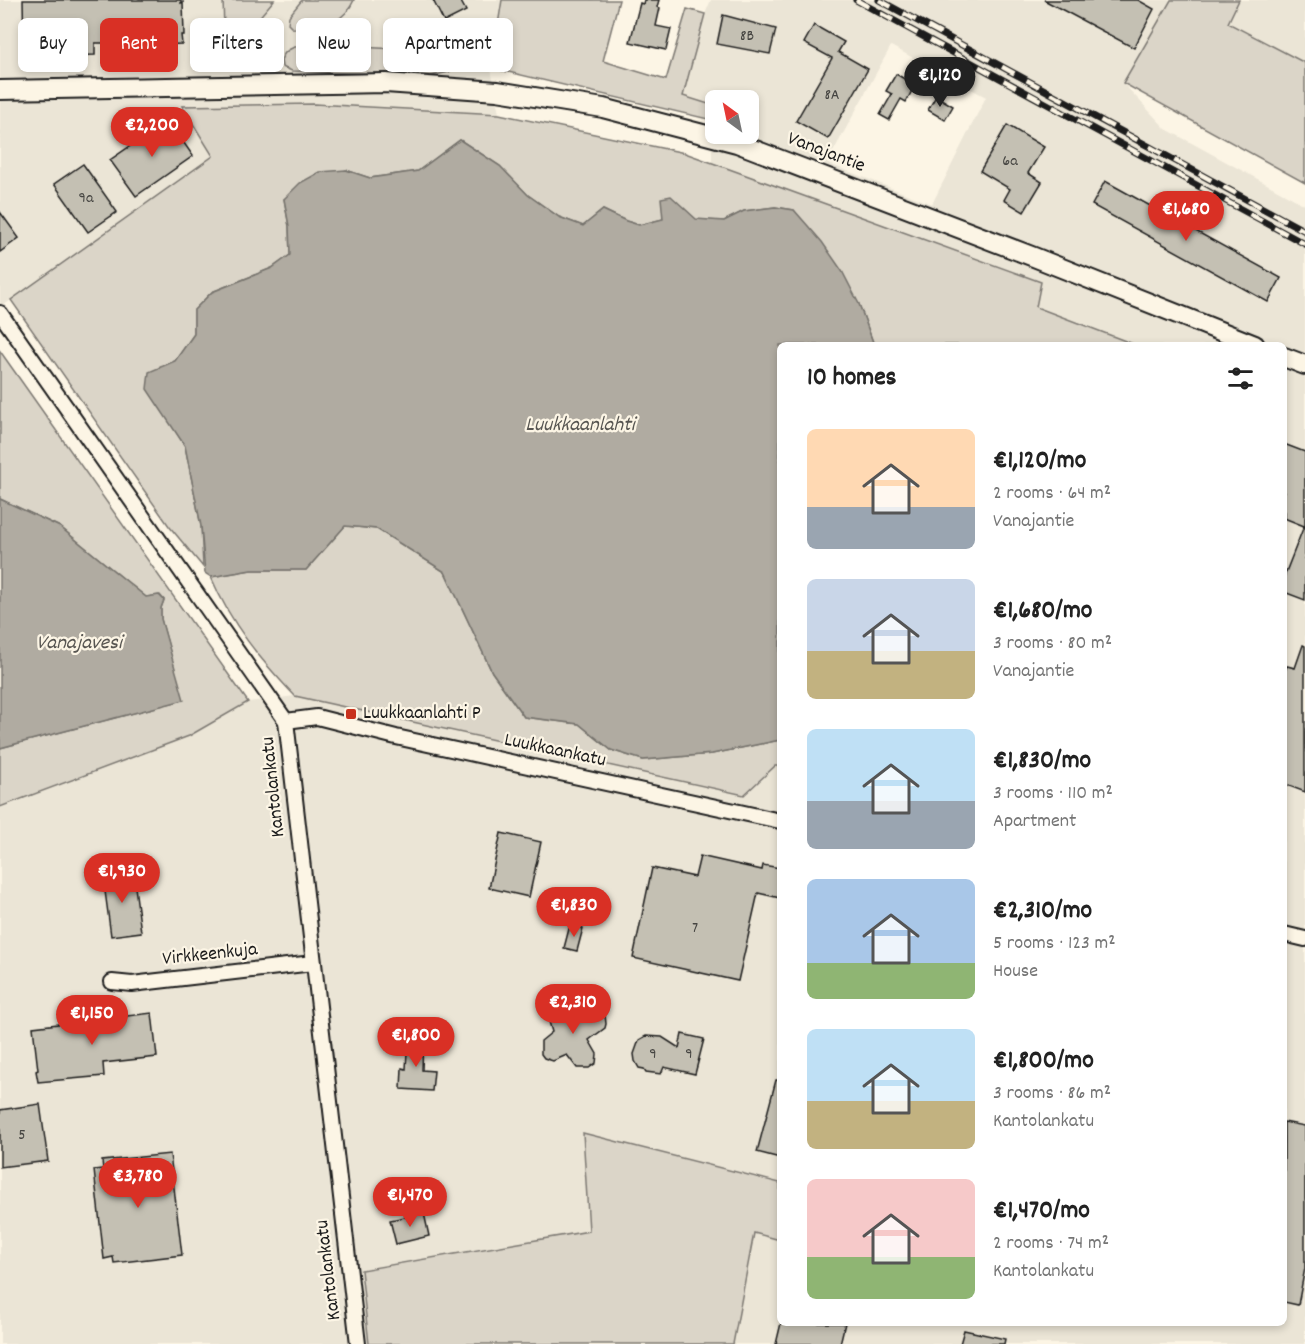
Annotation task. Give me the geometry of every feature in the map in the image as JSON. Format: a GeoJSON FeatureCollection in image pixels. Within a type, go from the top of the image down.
{"type":"FeatureCollection","features":[{"type":"Feature","properties":{"kind":"street","name":"Vanajantie"},"geometry":{"type":"LineString","coordinates":[[0,90],[386,83],[488,90],[603,108],[737,143],[1247,342]]}},
{"type":"Feature","properties":{"kind":"street","name":"Kantolankatu"},"geometry":{"type":"LineString","coordinates":[[0,313],[286,721],[358,1344]]}},
{"type":"Feature","properties":{"kind":"street"},"geometry":{"type":"LineString","coordinates":[[1287,358],[1305,365]]}},
{"type":"Feature","properties":{"kind":"street","name":"Luukkaankatu"},"geometry":{"type":"LineString","coordinates":[[286,721],[317,717],[396,737],[777,820]]}},
{"type":"Feature","properties":{"kind":"street"},"geometry":{"type":"LineString","coordinates":[[1287,935],[1305,939]]}},
{"type":"Feature","properties":{"kind":"street","name":"Virkkeenkuja"},"geometry":{"type":"LineString","coordinates":[[112,982],[132,984],[313,963]]}},
{"type":"Feature","properties":{"kind":"shaded area"},"geometry":{"type":"Polygon","coordinates":[[[0,0],[502,0],[499,18],[383,18],[383,72],[492,72],[499,114],[314,104],[183,106],[213,156],[0,308],[0,0]]]}},
{"type":"Feature","properties":{"kind":"shaded area"},"geometry":{"type":"Polygon","coordinates":[[[223,0],[274,0],[259,18],[224,18],[223,0]]]}},
{"type":"Feature","properties":{"kind":"shaded area"},"geometry":{"type":"Polygon","coordinates":[[[302,0],[354,0],[339,18],[296,18],[296,28],[292,28],[288,24],[289,16],[302,0]]]}},
{"type":"Feature","properties":{"kind":"shaded area"},"geometry":{"type":"Polygon","coordinates":[[[502,0],[619,0],[603,61],[666,80],[687,9],[705,14],[683,96],[705,103],[705,118],[508,72],[513,72],[513,18],[499,18],[502,0]]]}},
{"type":"Feature","properties":{"kind":"shaded area"},"geometry":{"type":"Polygon","coordinates":[[[711,0],[1171,0],[1123,83],[1166,129],[1305,205],[1305,1344],[0,1344],[0,807],[189,736],[248,702],[295,696],[619,766],[777,766],[777,1326],[1287,1326],[1287,342],[1011,342],[1041,282],[712,163],[712,144],[759,144],[759,90],[705,90],[705,103],[683,96],[705,14],[711,0]],[[891,46],[827,163],[932,204],[986,97],[891,46]]]}},
{"type":"Feature","properties":{"kind":"shaded area"},"geometry":{"type":"Polygon","coordinates":[[[1171,0],[1239,0],[1228,23],[1305,63],[1305,183],[1123,83],[1171,0]]]}},
{"type":"Feature","properties":{"kind":"shaded area"},"geometry":{"type":"Polygon","coordinates":[[[1239,0],[1305,0],[1305,63],[1227,23],[1239,0]]]}},
{"type":"Feature","properties":{"kind":"shaded area"},"geometry":{"type":"Polygon","coordinates":[[[296,47],[296,71],[284,68],[284,54],[296,47]]]}},
{"type":"Feature","properties":{"kind":"shaded area"},"geometry":{"type":"Polygon","coordinates":[[[371,48],[383,48],[383,72],[449,72],[431,76],[320,72],[371,72],[371,48]]]}},
{"type":"Feature","properties":{"kind":"shaded area"},"geometry":{"type":"Polygon","coordinates":[[[314,104],[499,114],[685,153],[1041,282],[1036,307],[1128,342],[873,342],[859,304],[794,210],[775,207],[744,211],[724,221],[663,219],[639,225],[603,210],[583,226],[559,217],[528,195],[500,166],[460,140],[418,171],[370,178],[346,170],[284,199],[289,226],[290,255],[272,268],[212,292],[194,310],[194,334],[175,361],[160,366],[148,389],[185,446],[201,526],[203,567],[169,526],[11,300],[213,156],[182,106],[314,104]]]}},
{"type":"Feature","properties":{"kind":"shaded area"},"geometry":{"type":"Polygon","coordinates":[[[0,351],[248,702],[189,736],[0,807],[0,748],[183,700],[161,619],[164,600],[160,595],[146,597],[60,527],[0,499],[0,351]]]}},
{"type":"Feature","properties":{"kind":"shaded area"},"geometry":{"type":"Polygon","coordinates":[[[345,526],[377,529],[445,572],[492,672],[524,717],[579,724],[611,750],[643,760],[712,754],[777,741],[777,766],[744,795],[295,696],[247,641],[219,595],[211,577],[251,570],[306,570],[345,526]]]}},
{"type":"Feature","properties":{"kind":"shaded area"},"geometry":{"type":"Polygon","coordinates":[[[583,1133],[777,1182],[777,1239],[754,1233],[733,1344],[369,1344],[361,1270],[589,1231],[583,1133]]]}},
{"type":"Feature","properties":{"kind":"water","name":"Luukkaanlahti"},"geometry":{"type":"Polygon","coordinates":[[[460,140],[500,166],[528,195],[559,217],[583,226],[603,210],[639,225],[663,219],[661,198],[671,196],[696,219],[724,221],[744,211],[775,207],[794,210],[822,242],[842,271],[859,304],[873,342],[777,342],[777,741],[712,754],[643,760],[611,750],[579,724],[524,717],[492,672],[445,572],[377,529],[345,526],[306,570],[251,570],[211,577],[205,573],[201,526],[185,446],[147,389],[149,372],[175,361],[194,334],[194,310],[212,292],[272,268],[290,255],[289,226],[284,199],[300,183],[320,172],[346,170],[370,178],[418,171],[460,140]]]}},
{"type":"Feature","properties":{"kind":"water","name":"Vanajavesi"},"geometry":{"type":"Polygon","coordinates":[[[0,499],[60,527],[146,597],[159,595],[164,600],[161,619],[184,700],[0,748],[0,499]]]}},
{"type":"Feature","properties":{"kind":"building"},"geometry":{"type":"Polygon","coordinates":[[[23,0],[181,0],[181,3],[183,2],[184,35],[181,35],[182,44],[178,44],[178,18],[100,18],[100,43],[95,43],[95,55],[88,55],[88,18],[23,18],[23,0]]]}},
{"type":"Feature","properties":{"kind":"building"},"geometry":{"type":"Polygon","coordinates":[[[433,0],[460,0],[466,11],[452,18],[442,18],[433,0]]]}},
{"type":"Feature","properties":{"kind":"building"},"geometry":{"type":"Polygon","coordinates":[[[644,0],[659,0],[657,7],[660,8],[656,26],[671,29],[666,50],[630,42],[640,3],[643,4],[644,0]]]}},
{"type":"Feature","properties":{"kind":"building"},"geometry":{"type":"Polygon","coordinates":[[[1044,0],[1138,0],[1154,9],[1134,48],[1044,0]]]}},
{"type":"Feature","properties":{"kind":"building"},"geometry":{"type":"Polygon","coordinates":[[[723,15],[776,29],[770,54],[717,44],[723,15]]]}},
{"type":"Feature","properties":{"kind":"building"},"geometry":{"type":"Polygon","coordinates":[[[814,25],[844,42],[838,52],[868,69],[828,139],[796,121],[832,58],[804,43],[814,25]]]}},
{"type":"Feature","properties":{"kind":"building"},"geometry":{"type":"Polygon","coordinates":[[[896,74],[915,85],[906,102],[901,99],[889,120],[880,115],[892,94],[886,91],[896,74]]]}},
{"type":"Feature","properties":{"kind":"building"},"geometry":{"type":"Polygon","coordinates":[[[936,96],[953,106],[945,120],[928,110],[936,96]]]}},
{"type":"Feature","properties":{"kind":"building"},"geometry":{"type":"Polygon","coordinates":[[[168,120],[193,156],[136,196],[110,160],[168,120]]]}},
{"type":"Feature","properties":{"kind":"building"},"geometry":{"type":"Polygon","coordinates":[[[1007,125],[1044,147],[1028,173],[1042,182],[1024,212],[1004,200],[1010,189],[980,171],[1007,125]]]}},
{"type":"Feature","properties":{"kind":"building"},"geometry":{"type":"Polygon","coordinates":[[[83,164],[117,212],[88,232],[54,184],[83,164]]]}},
{"type":"Feature","properties":{"kind":"building"},"geometry":{"type":"Polygon","coordinates":[[[1105,181],[1281,278],[1268,302],[1092,205],[1105,181]]]}},
{"type":"Feature","properties":{"kind":"building"},"geometry":{"type":"Polygon","coordinates":[[[0,212],[19,238],[0,252],[0,212]]]}},
{"type":"Feature","properties":{"kind":"building"},"geometry":{"type":"Polygon","coordinates":[[[1287,445],[1305,452],[1305,600],[1287,593],[1287,569],[1304,526],[1287,519],[1287,445]]]}},
{"type":"Feature","properties":{"kind":"building"},"geometry":{"type":"Polygon","coordinates":[[[1303,645],[1305,646],[1305,792],[1287,785],[1287,666],[1295,668],[1303,645]]]}},
{"type":"Feature","properties":{"kind":"building"},"geometry":{"type":"Polygon","coordinates":[[[501,833],[541,842],[529,897],[489,888],[501,833]]]}},
{"type":"Feature","properties":{"kind":"building"},"geometry":{"type":"Polygon","coordinates":[[[700,856],[762,870],[763,865],[777,867],[777,897],[758,893],[738,981],[633,958],[652,868],[695,877],[700,856]]]}},
{"type":"Feature","properties":{"kind":"building"},"geometry":{"type":"Polygon","coordinates":[[[133,872],[141,932],[111,936],[103,876],[133,872]]]}},
{"type":"Feature","properties":{"kind":"building"},"geometry":{"type":"Polygon","coordinates":[[[570,925],[583,928],[577,951],[564,948],[570,925]]]}},
{"type":"Feature","properties":{"kind":"building"},"geometry":{"type":"Polygon","coordinates":[[[564,1003],[572,1007],[577,1015],[593,1008],[605,1015],[605,1028],[589,1040],[597,1054],[596,1063],[589,1068],[577,1068],[567,1055],[553,1061],[544,1058],[541,1054],[541,1041],[552,1032],[548,1018],[550,1010],[556,1004],[564,1003]]]}},
{"type":"Feature","properties":{"kind":"building"},"geometry":{"type":"Polygon","coordinates":[[[152,1013],[157,1057],[103,1063],[104,1076],[38,1082],[33,1027],[152,1013]]]}},
{"type":"Feature","properties":{"kind":"building"},"geometry":{"type":"Polygon","coordinates":[[[682,1034],[704,1039],[695,1074],[664,1067],[661,1074],[646,1072],[639,1068],[634,1054],[639,1040],[646,1036],[662,1037],[679,1048],[682,1034]]]}},
{"type":"Feature","properties":{"kind":"building"},"geometry":{"type":"Polygon","coordinates":[[[408,1036],[423,1037],[422,1070],[434,1071],[432,1091],[401,1089],[402,1068],[406,1069],[408,1036]]]}},
{"type":"Feature","properties":{"kind":"building"},"geometry":{"type":"Polygon","coordinates":[[[776,1080],[777,1080],[777,1157],[757,1152],[776,1080]]]}},
{"type":"Feature","properties":{"kind":"building"},"geometry":{"type":"Polygon","coordinates":[[[40,1104],[48,1161],[0,1167],[0,1110],[40,1104]]]}},
{"type":"Feature","properties":{"kind":"building"},"geometry":{"type":"Polygon","coordinates":[[[1287,1123],[1305,1126],[1305,1268],[1298,1305],[1287,1303],[1287,1123]]]}},
{"type":"Feature","properties":{"kind":"building"},"geometry":{"type":"Polygon","coordinates":[[[170,1154],[182,1255],[114,1263],[113,1257],[104,1259],[94,1170],[103,1169],[102,1161],[170,1154]]]}},
{"type":"Feature","properties":{"kind":"building"},"geometry":{"type":"Polygon","coordinates":[[[424,1213],[429,1236],[396,1244],[390,1220],[424,1213]]]}},
{"type":"Feature","properties":{"kind":"building"},"geometry":{"type":"Polygon","coordinates":[[[780,1326],[844,1326],[840,1344],[776,1344],[780,1326]]]}},
{"type":"Feature","properties":{"kind":"building"},"geometry":{"type":"Polygon","coordinates":[[[964,1330],[1005,1339],[1004,1344],[960,1344],[964,1330]]]}},
{"type":"Feature","properties":{"kind":"railway"},"geometry":{"type":"LineString","coordinates":[[856,0],[1305,244]]}},
{"type":"Feature","properties":{"kind":"railway"},"geometry":{"type":"LineString","coordinates":[[879,0],[1305,231]]}},
{"type":"Feature","properties":{"kind":"place","name":"Luukkaanlahti P"},"geometry":{"type":"Point","coordinates":[351,714]}}]}
